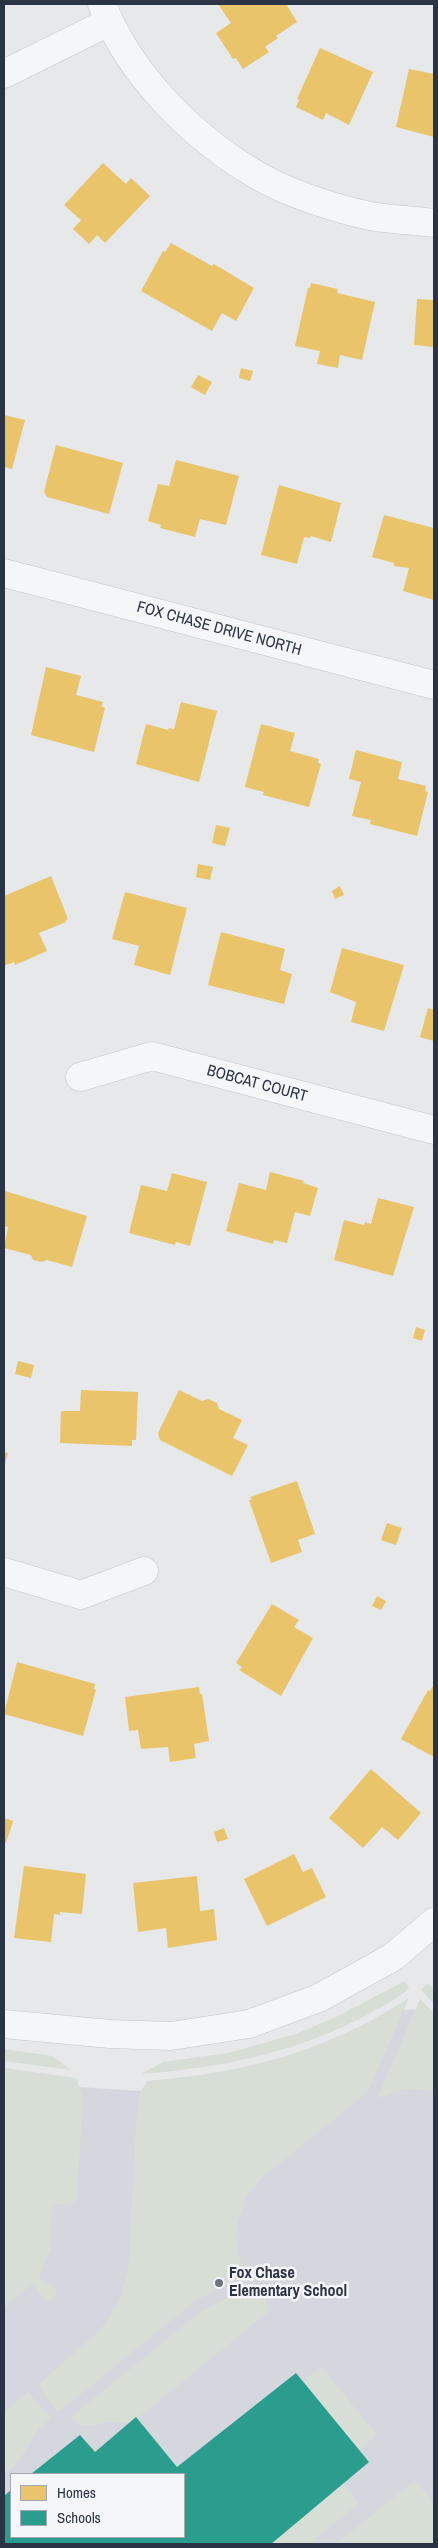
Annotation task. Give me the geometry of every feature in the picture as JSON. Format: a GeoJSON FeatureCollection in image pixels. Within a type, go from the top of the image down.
{"type":"FeatureCollection","features":[{"type":"Feature","properties":{"kind":"street"},"geometry":{"type":"LineString","coordinates":[[4,74],[106,13],[137,68],[169,104],[204,138],[256,174],[313,199],[370,216],[434,223]]}},
{"type":"Feature","properties":{"kind":"street","name":"FOX CHASE DRIVE NORTH"},"geometry":{"type":"LineString","coordinates":[[4,573],[434,685]]}},
{"type":"Feature","properties":{"kind":"street","name":"BOBCAT COURT"},"geometry":{"type":"LineString","coordinates":[[80,1077],[152,1056],[434,1130]]}},
{"type":"Feature","properties":{"kind":"street"},"geometry":{"type":"LineString","coordinates":[[4,1572],[81,1595],[144,1571]]}},
{"type":"Feature","properties":{"kind":"street"},"geometry":{"type":"LineString","coordinates":[[4,2024],[110,2034],[171,2036],[249,2024],[319,1998],[430,1935]]}},
{"type":"Feature","properties":{"kind":"shaded area"},"geometry":{"type":"Polygon","coordinates":[[[405,1981],[409,1988],[405,1992],[367,2015],[340,2028],[285,2049],[229,2063],[141,2074],[163,2062],[228,2053],[296,2034],[336,2017],[405,1981]]]}},
{"type":"Feature","properties":{"kind":"shaded area"},"geometry":{"type":"Polygon","coordinates":[[[427,1984],[434,1988],[434,2004],[421,1990],[427,1984]]]}},
{"type":"Feature","properties":{"kind":"shaded area"},"geometry":{"type":"Polygon","coordinates":[[[409,1998],[368,2092],[263,2177],[246,2197],[238,2222],[236,2241],[244,2275],[195,2301],[64,2408],[56,2411],[38,2385],[101,2329],[119,2301],[128,2270],[137,2109],[140,2093],[147,2081],[217,2072],[283,2057],[346,2033],[378,2017],[409,1998]]]}},
{"type":"Feature","properties":{"kind":"shaded area"},"geometry":{"type":"Polygon","coordinates":[[[420,1999],[434,2013],[434,2092],[412,2089],[391,2093],[377,2099],[420,1999]]]}},
{"type":"Feature","properties":{"kind":"shaded area","name":"Fox Chase Elementary School"},"geometry":{"type":"Polygon","coordinates":[[[419,2009],[434,2026],[434,2544],[4,2544],[4,2082],[154,2092],[255,2077],[397,2011],[419,2009]]]}},
{"type":"Feature","properties":{"kind":"shaded area"},"geometry":{"type":"Polygon","coordinates":[[[4,2049],[52,2056],[71,2070],[4,2061],[4,2049]]]}},
{"type":"Feature","properties":{"kind":"shaded area"},"geometry":{"type":"Polygon","coordinates":[[[4,2068],[76,2078],[83,2099],[77,2199],[70,2205],[52,2204],[50,2250],[39,2277],[56,2290],[57,2295],[47,2302],[32,2284],[4,2308],[4,2068]]]}},
{"type":"Feature","properties":{"kind":"shaded area"},"geometry":{"type":"Polygon","coordinates":[[[250,2286],[256,2286],[270,2308],[267,2313],[137,2419],[127,2423],[108,2422],[86,2426],[74,2421],[71,2417],[200,2312],[250,2286]]]}},
{"type":"Feature","properties":{"kind":"shaded area"},"geometry":{"type":"Polygon","coordinates":[[[321,2366],[377,2435],[359,2450],[303,2381],[321,2366]]]}},
{"type":"Feature","properties":{"kind":"shaded area"},"geometry":{"type":"Polygon","coordinates":[[[28,2392],[51,2418],[38,2432],[18,2462],[4,2474],[4,2412],[28,2392]]]}},
{"type":"Feature","properties":{"kind":"shaded area"},"geometry":{"type":"Polygon","coordinates":[[[415,2480],[434,2503],[434,2544],[336,2544],[415,2480]]]}},
{"type":"Feature","properties":{"kind":"shaded area"},"geometry":{"type":"Polygon","coordinates":[[[343,2483],[359,2503],[310,2544],[271,2544],[343,2483]]]}},
{"type":"Feature","properties":{"kind":"building: Homes"},"geometry":{"type":"Polygon","coordinates":[[[218,4],[286,4],[297,22],[276,36],[278,38],[265,47],[269,52],[243,69],[236,58],[233,59],[216,33],[231,23],[218,4]]]}},
{"type":"Feature","properties":{"kind":"building: Homes"},"geometry":{"type":"Polygon","coordinates":[[[320,48],[373,72],[349,125],[326,113],[323,120],[296,107],[299,100],[297,99],[320,48]]]}},
{"type":"Feature","properties":{"kind":"building: Homes"},"geometry":{"type":"Polygon","coordinates":[[[409,69],[434,74],[434,137],[396,127],[409,69]]]}},
{"type":"Feature","properties":{"kind":"building: Homes"},"geometry":{"type":"Polygon","coordinates":[[[103,163],[126,184],[131,178],[150,196],[105,243],[97,235],[89,244],[73,229],[81,220],[64,205],[103,163]]]}},
{"type":"Feature","properties":{"kind":"building: Homes"},"geometry":{"type":"Polygon","coordinates":[[[171,243],[212,266],[214,264],[254,288],[236,321],[222,313],[212,331],[141,291],[163,251],[165,252],[171,243]]]}},
{"type":"Feature","properties":{"kind":"building: Homes"},"geometry":{"type":"Polygon","coordinates":[[[311,283],[338,289],[337,293],[375,302],[362,360],[340,355],[338,368],[317,364],[320,351],[295,346],[308,288],[310,288],[311,283]]]}},
{"type":"Feature","properties":{"kind":"building: Homes"},"geometry":{"type":"Polygon","coordinates":[[[417,299],[434,300],[434,347],[414,345],[417,299]]]}},
{"type":"Feature","properties":{"kind":"building: Homes"},"geometry":{"type":"Polygon","coordinates":[[[241,368],[253,371],[250,381],[239,378],[241,368]]]}},
{"type":"Feature","properties":{"kind":"building: Homes"},"geometry":{"type":"Polygon","coordinates":[[[198,375],[212,382],[205,395],[191,387],[198,375]]]}},
{"type":"Feature","properties":{"kind":"building: Homes"},"geometry":{"type":"Polygon","coordinates":[[[4,415],[25,420],[12,469],[4,467],[4,415]]]}},
{"type":"Feature","properties":{"kind":"building: Homes"},"geometry":{"type":"Polygon","coordinates":[[[56,445],[123,463],[109,514],[47,497],[44,492],[56,445]]]}},
{"type":"Feature","properties":{"kind":"building: Homes"},"geometry":{"type":"Polygon","coordinates":[[[176,460],[239,476],[226,525],[200,519],[195,537],[160,528],[161,525],[148,521],[158,484],[169,486],[176,460]]]}},
{"type":"Feature","properties":{"kind":"building: Homes"},"geometry":{"type":"Polygon","coordinates":[[[279,485],[341,503],[331,542],[311,536],[310,538],[304,537],[297,564],[261,555],[279,485]]]}},
{"type":"Feature","properties":{"kind":"building: Homes"},"geometry":{"type":"Polygon","coordinates":[[[384,515],[434,528],[434,600],[403,591],[409,568],[394,566],[394,563],[372,557],[384,515]]]}},
{"type":"Feature","properties":{"kind":"building: Homes"},"geometry":{"type":"Polygon","coordinates":[[[46,667],[81,676],[76,695],[103,702],[101,706],[105,708],[94,752],[31,735],[46,667]]]}},
{"type":"Feature","properties":{"kind":"building: Homes"},"geometry":{"type":"Polygon","coordinates":[[[181,702],[217,711],[199,782],[136,764],[146,724],[168,730],[169,728],[174,729],[181,702]]]}},
{"type":"Feature","properties":{"kind":"building: Homes"},"geometry":{"type":"Polygon","coordinates":[[[261,724],[295,733],[290,751],[319,759],[318,763],[321,764],[309,807],[263,795],[264,792],[245,787],[261,724]]]}},
{"type":"Feature","properties":{"kind":"building: Homes"},"geometry":{"type":"Polygon","coordinates":[[[356,750],[402,762],[398,779],[426,786],[425,791],[428,792],[417,836],[370,824],[371,820],[352,816],[361,782],[349,779],[356,750]]]}},
{"type":"Feature","properties":{"kind":"building: Homes"},"geometry":{"type":"Polygon","coordinates":[[[216,825],[230,828],[225,846],[212,843],[216,825]]]}},
{"type":"Feature","properties":{"kind":"building: Homes"},"geometry":{"type":"Polygon","coordinates":[[[198,864],[213,867],[210,880],[196,877],[198,864]]]}},
{"type":"Feature","properties":{"kind":"building: Homes"},"geometry":{"type":"Polygon","coordinates":[[[51,876],[68,919],[66,922],[39,933],[47,951],[15,965],[14,962],[4,966],[4,896],[51,876]]]}},
{"type":"Feature","properties":{"kind":"building: Homes"},"geometry":{"type":"Polygon","coordinates":[[[340,886],[344,895],[335,899],[332,891],[340,886]]]}},
{"type":"Feature","properties":{"kind":"building: Homes"},"geometry":{"type":"Polygon","coordinates":[[[125,892],[187,908],[170,975],[134,965],[139,946],[112,939],[125,892]]]}},
{"type":"Feature","properties":{"kind":"building: Homes"},"geometry":{"type":"Polygon","coordinates":[[[221,932],[285,949],[280,970],[292,974],[284,1004],[208,985],[221,932]]]}},
{"type":"Feature","properties":{"kind":"building: Homes"},"geometry":{"type":"Polygon","coordinates":[[[342,948],[404,965],[384,1031],[351,1022],[356,1002],[330,992],[342,948]]]}},
{"type":"Feature","properties":{"kind":"building: Homes"},"geometry":{"type":"Polygon","coordinates":[[[428,1008],[434,1010],[434,1041],[420,1037],[428,1008]]]}},
{"type":"Feature","properties":{"kind":"building: Homes"},"geometry":{"type":"Polygon","coordinates":[[[270,1172],[304,1181],[303,1183],[318,1188],[310,1216],[295,1212],[287,1243],[274,1240],[273,1244],[226,1231],[239,1183],[266,1190],[270,1172]]]}},
{"type":"Feature","properties":{"kind":"building: Homes"},"geometry":{"type":"Polygon","coordinates":[[[172,1173],[207,1182],[190,1246],[176,1242],[175,1245],[129,1233],[141,1185],[167,1191],[172,1173]]]}},
{"type":"Feature","properties":{"kind":"building: Homes"},"geometry":{"type":"Polygon","coordinates":[[[5,1191],[87,1216],[72,1267],[47,1260],[42,1262],[33,1260],[31,1255],[4,1248],[8,1227],[4,1226],[5,1191]]]}},
{"type":"Feature","properties":{"kind":"building: Homes"},"geometry":{"type":"Polygon","coordinates":[[[378,1198],[414,1207],[393,1276],[334,1260],[344,1220],[364,1225],[365,1222],[371,1224],[378,1198]]]}},
{"type":"Feature","properties":{"kind":"building: Homes"},"geometry":{"type":"Polygon","coordinates":[[[416,1327],[425,1330],[422,1341],[413,1338],[416,1327]]]}},
{"type":"Feature","properties":{"kind":"building: Homes"},"geometry":{"type":"Polygon","coordinates":[[[18,1361],[34,1365],[31,1378],[15,1374],[18,1361]]]}},
{"type":"Feature","properties":{"kind":"building: Homes"},"geometry":{"type":"Polygon","coordinates":[[[81,1390],[138,1392],[136,1440],[132,1440],[132,1446],[60,1443],[61,1411],[80,1411],[81,1390]]]}},
{"type":"Feature","properties":{"kind":"building: Homes"},"geometry":{"type":"Polygon","coordinates":[[[179,1390],[202,1401],[208,1399],[217,1403],[219,1409],[242,1420],[233,1438],[248,1445],[232,1476],[160,1440],[158,1433],[179,1390]]]}},
{"type":"Feature","properties":{"kind":"building: Homes"},"geometry":{"type":"Polygon","coordinates":[[[4,1452],[8,1453],[4,1466],[4,1452]]]}},
{"type":"Feature","properties":{"kind":"building: Homes"},"geometry":{"type":"Polygon","coordinates":[[[297,1481],[315,1534],[298,1540],[302,1552],[271,1563],[249,1500],[252,1500],[250,1497],[297,1481]]]}},
{"type":"Feature","properties":{"kind":"building: Homes"},"geometry":{"type":"Polygon","coordinates":[[[387,1523],[402,1528],[396,1545],[381,1540],[387,1523]]]}},
{"type":"Feature","properties":{"kind":"building: Homes"},"geometry":{"type":"Polygon","coordinates":[[[377,1596],[386,1601],[381,1610],[372,1606],[377,1596]]]}},
{"type":"Feature","properties":{"kind":"building: Homes"},"geometry":{"type":"Polygon","coordinates":[[[272,1604],[299,1620],[294,1627],[313,1638],[281,1696],[239,1670],[242,1667],[236,1663],[272,1604]]]}},
{"type":"Feature","properties":{"kind":"building: Homes"},"geometry":{"type":"Polygon","coordinates":[[[17,1662],[95,1684],[94,1689],[96,1690],[83,1736],[4,1714],[17,1662]]]}},
{"type":"Feature","properties":{"kind":"building: Homes"},"geometry":{"type":"Polygon","coordinates":[[[434,1684],[434,1757],[401,1739],[428,1690],[430,1691],[434,1684]]]}},
{"type":"Feature","properties":{"kind":"building: Homes"},"geometry":{"type":"Polygon","coordinates":[[[199,1687],[200,1694],[202,1694],[209,1741],[194,1744],[196,1758],[170,1762],[168,1747],[141,1749],[138,1730],[129,1731],[125,1697],[199,1687]]]}},
{"type":"Feature","properties":{"kind":"building: Homes"},"geometry":{"type":"Polygon","coordinates":[[[371,1769],[421,1813],[398,1840],[382,1827],[363,1848],[329,1818],[371,1769]]]}},
{"type":"Feature","properties":{"kind":"building: Homes"},"geometry":{"type":"Polygon","coordinates":[[[4,1818],[13,1821],[6,1843],[4,1842],[4,1818]]]}},
{"type":"Feature","properties":{"kind":"building: Homes"},"geometry":{"type":"Polygon","coordinates":[[[224,1828],[228,1839],[217,1842],[214,1832],[224,1828]]]}},
{"type":"Feature","properties":{"kind":"building: Homes"},"geometry":{"type":"Polygon","coordinates":[[[294,1854],[303,1872],[312,1868],[326,1897],[267,1926],[244,1879],[294,1854]]]}},
{"type":"Feature","properties":{"kind":"building: Homes"},"geometry":{"type":"Polygon","coordinates":[[[24,1866],[86,1874],[82,1914],[60,1912],[60,1915],[54,1914],[51,1942],[14,1938],[24,1866]]]}},
{"type":"Feature","properties":{"kind":"building: Homes"},"geometry":{"type":"Polygon","coordinates":[[[197,1876],[200,1911],[214,1909],[217,1940],[168,1948],[166,1928],[138,1932],[133,1883],[197,1876]]]}},
{"type":"Feature","properties":{"kind":"building: Schools"},"geometry":{"type":"Polygon","coordinates":[[[296,2373],[369,2462],[271,2544],[4,2544],[4,2496],[10,2491],[10,2538],[185,2538],[185,2473],[32,2473],[80,2435],[95,2452],[136,2417],[177,2467],[296,2373]]]}},
{"type":"Feature","properties":{"kind":"place","name":"Fox Chase Elementary School"},"geometry":{"type":"Point","coordinates":[219,2283]}}]}
